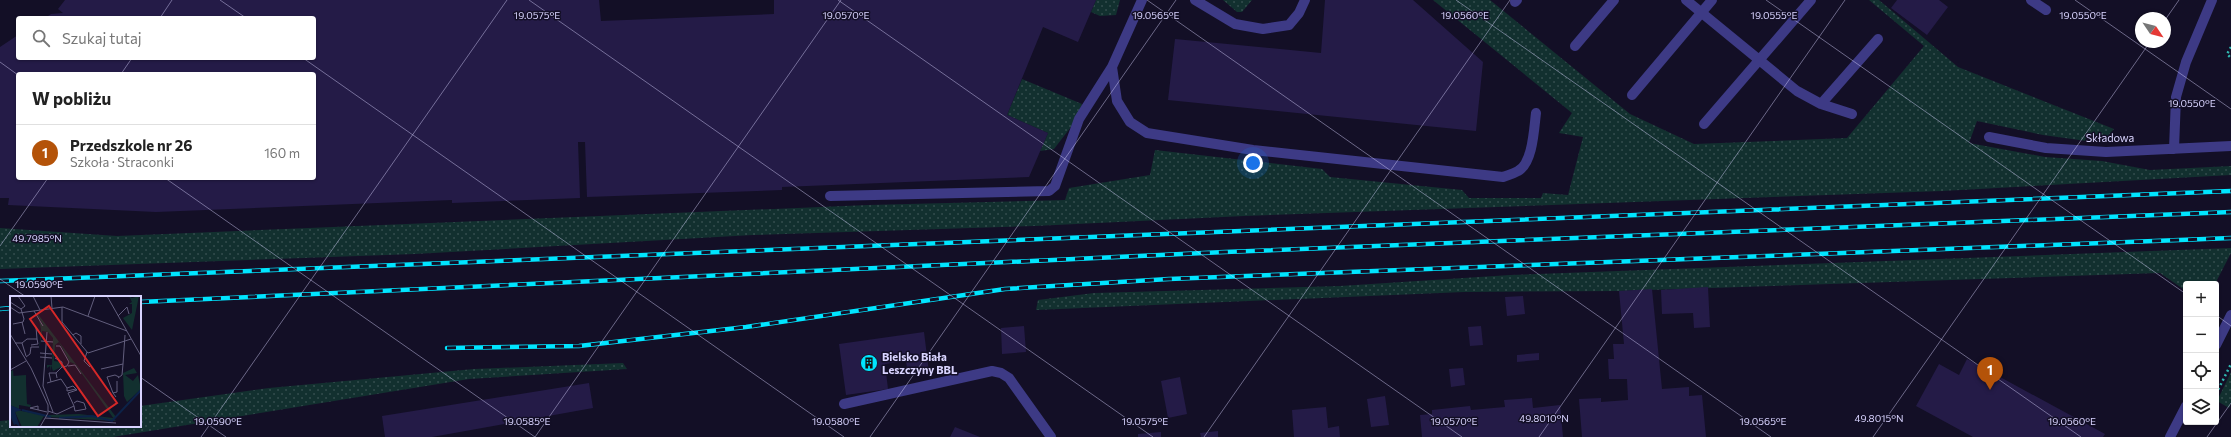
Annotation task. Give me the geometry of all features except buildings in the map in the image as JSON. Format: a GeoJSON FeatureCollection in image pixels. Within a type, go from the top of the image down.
{"type":"FeatureCollection","features":[{"type":"Feature","properties":{"kind":"street"},"geometry":{"type":"LineString","coordinates":[[830,196],[1049,191],[1055,186],[1079,120],[1112,67],[1142,0]]}},
{"type":"Feature","properties":{"kind":"street"},"geometry":{"type":"LineString","coordinates":[[1195,0],[1235,24],[1264,29],[1289,25],[1299,13],[1305,0]]}},
{"type":"Feature","properties":{"kind":"street"},"geometry":{"type":"LineString","coordinates":[[1575,46],[1614,0]]}},
{"type":"Feature","properties":{"kind":"street"},"geometry":{"type":"LineString","coordinates":[[1686,0],[1797,90],[1821,104],[1852,114]]}},
{"type":"Feature","properties":{"kind":"street"},"geometry":{"type":"LineString","coordinates":[[1632,95],[1712,0]]}},
{"type":"Feature","properties":{"kind":"street"},"geometry":{"type":"LineString","coordinates":[[1704,124],[1811,0]]}},
{"type":"Feature","properties":{"kind":"street"},"geometry":{"type":"LineString","coordinates":[[2031,0],[2046,10]]}},
{"type":"Feature","properties":{"kind":"street"},"geometry":{"type":"LineString","coordinates":[[2174,149],[2176,98],[2186,62],[2212,0]]}},
{"type":"Feature","properties":{"kind":"street"},"geometry":{"type":"LineString","coordinates":[[1821,104],[1878,39]]}},
{"type":"Feature","properties":{"kind":"street"},"geometry":{"type":"LineString","coordinates":[[1112,67],[1117,101],[1130,122],[1148,133],[1253,150],[1462,173],[1503,177],[1519,171],[1530,153],[1536,113]]}},
{"type":"Feature","properties":{"kind":"street","name":"Składowa"},"geometry":{"type":"LineString","coordinates":[[1989,137],[2046,148],[2106,152],[2231,146]]}},
{"type":"Feature","properties":{"kind":"street"},"geometry":{"type":"LineString","coordinates":[[2219,339],[2231,315]]}},
{"type":"Feature","properties":{"kind":"street"},"geometry":{"type":"LineString","coordinates":[[844,404],[992,371],[1001,372],[1009,378],[1051,437]]}},
{"type":"Feature","properties":{"kind":"street"},"geometry":{"type":"LineString","coordinates":[[2170,437],[2183,412]]}},
{"type":"Feature","properties":{"kind":"path"},"geometry":{"type":"LineString","coordinates":[[2231,47],[2227,54],[2231,58]]}},
{"type":"Feature","properties":{"kind":"path"},"geometry":{"type":"LineString","coordinates":[[2218,389],[2231,364]]}},
{"type":"Feature","properties":{"kind":"green space"},"geometry":{"type":"Polygon","coordinates":[[[1096,0],[1120,0],[1116,15],[1100,16],[1091,12],[1096,0]]]}},
{"type":"Feature","properties":{"kind":"green space"},"geometry":{"type":"Polygon","coordinates":[[[1223,0],[1252,0],[1242,12],[1237,12],[1223,0]]]}},
{"type":"Feature","properties":{"kind":"green space"},"geometry":{"type":"Polygon","coordinates":[[[1433,0],[1490,0],[1630,114],[1694,144],[1847,138],[1924,46],[1869,0],[1879,0],[1958,67],[2114,129],[2101,143],[2043,135],[1977,121],[1969,143],[2045,157],[2102,161],[2150,170],[2231,166],[2231,175],[1942,191],[1244,216],[1035,226],[753,235],[415,254],[0,269],[0,228],[117,236],[868,205],[1065,200],[1069,188],[1150,175],[1155,150],[1322,169],[1330,177],[1462,190],[1469,198],[1541,198],[1543,193],[1568,195],[1583,137],[1559,133],[1572,113],[1433,0]]]}},
{"type":"Feature","properties":{"kind":"green space"},"geometry":{"type":"Polygon","coordinates":[[[1022,79],[1082,104],[1074,123],[1054,149],[1040,151],[1048,133],[1007,115],[1022,79]]]}},
{"type":"Feature","properties":{"kind":"green space"},"geometry":{"type":"Polygon","coordinates":[[[2231,248],[2231,253],[2217,281],[2183,281],[2183,289],[2160,273],[1619,291],[1464,292],[1036,310],[1038,300],[1094,293],[1340,286],[1510,275],[2231,248]]]}},
{"type":"Feature","properties":{"kind":"green space"},"geometry":{"type":"Polygon","coordinates":[[[623,363],[627,369],[469,379],[113,437],[0,437],[0,421],[10,420],[10,427],[141,427],[141,406],[269,388],[474,369],[623,363]]]}},
{"type":"Feature","properties":{"kind":"green space"},"geometry":{"type":"Polygon","coordinates":[[[2231,372],[2231,403],[2229,408],[2219,402],[2219,397],[2231,372]]]}},
{"type":"Feature","properties":{"kind":"railway"},"geometry":{"type":"LineString","coordinates":[[0,281],[2231,191]]}},
{"type":"Feature","properties":{"kind":"railway"},"geometry":{"type":"LineString","coordinates":[[141,302],[1225,252],[2231,212]]}},
{"type":"Feature","properties":{"kind":"railway"},"geometry":{"type":"LineString","coordinates":[[447,348],[579,346],[746,327],[1005,289],[1169,279],[2231,238]]}},
{"type":"Feature","properties":{"kind":"railway"},"geometry":{"type":"LineString","coordinates":[[0,309],[10,308]]}},
{"type":"Feature","properties":{"kind":"place","name":"Bielsko Biała Leszczyny BBL"},"geometry":{"type":"Point","coordinates":[869,363]}},
{"type":"Feature","properties":{"kind":"place","name":"Przedszkole nr 26"},"geometry":{"type":"Point","coordinates":[1990,390]}}]}
